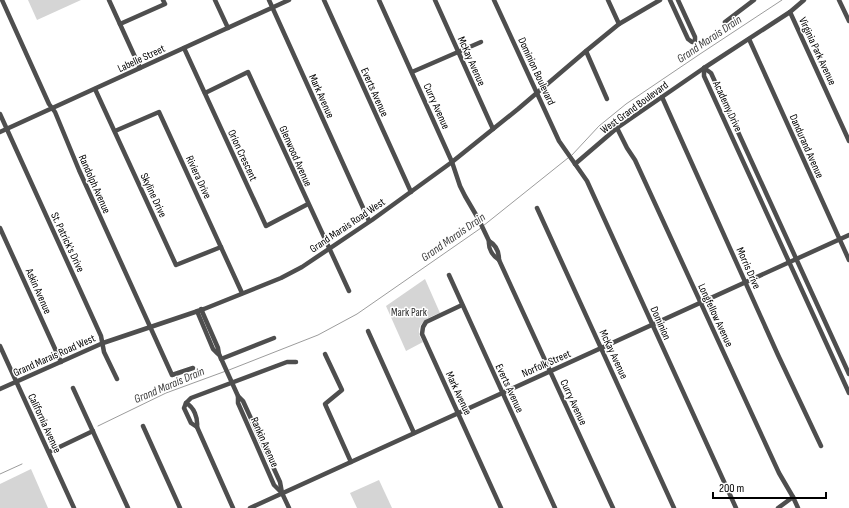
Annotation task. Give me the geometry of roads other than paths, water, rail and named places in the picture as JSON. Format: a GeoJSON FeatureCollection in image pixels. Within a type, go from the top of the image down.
{"type":"FeatureCollection","features":[{"type":"Feature","properties":{"kind":"street","name":"Randolph Avenue"},"geometry":{"type":"LineString","coordinates":[[2,0],[49,104],[55,112],[78,170],[172,375],[193,368]]}},
{"type":"Feature","properties":{"kind":"street"},"geometry":{"type":"LineString","coordinates":[[109,0],[140,68]]}},
{"type":"Feature","properties":{"kind":"street"},"geometry":{"type":"LineString","coordinates":[[120,24],[165,4],[163,0]]}},
{"type":"Feature","properties":{"kind":"street"},"geometry":{"type":"LineString","coordinates":[[215,0],[228,28]]}},
{"type":"Feature","properties":{"kind":"street","name":"Mark Avenue"},"geometry":{"type":"LineString","coordinates":[[269,0],[369,221]]}},
{"type":"Feature","properties":{"kind":"street","name":"Labelle Street"},"geometry":{"type":"LineString","coordinates":[[0,132],[289,0]]}},
{"type":"Feature","properties":{"kind":"street","name":"Everts Avenue"},"geometry":{"type":"LineString","coordinates":[[324,0],[411,192]]}},
{"type":"Feature","properties":{"kind":"street","name":"Curry Avenue"},"geometry":{"type":"LineString","coordinates":[[379,0],[452,162],[460,186],[489,241],[493,243],[497,249],[499,260],[612,508]]}},
{"type":"Feature","properties":{"kind":"street","name":"McKay Avenue"},"geometry":{"type":"LineString","coordinates":[[435,0],[493,129]]}},
{"type":"Feature","properties":{"kind":"street","name":"Dominion Boulevard"},"geometry":{"type":"LineString","coordinates":[[494,0],[555,133],[565,149]]}},
{"type":"Feature","properties":{"kind":"street"},"geometry":{"type":"LineString","coordinates":[[608,0],[619,24]]}},
{"type":"Feature","properties":{"kind":"street","name":"Grand Marais Road West"},"geometry":{"type":"LineString","coordinates":[[0,389],[103,343],[242,294],[282,278],[302,267],[452,162],[619,24],[660,0]]}},
{"type":"Feature","properties":{"kind":"street"},"geometry":{"type":"LineString","coordinates":[[670,0],[688,39],[692,42],[695,41],[695,37],[678,0]]}},
{"type":"Feature","properties":{"kind":"street"},"geometry":{"type":"LineString","coordinates":[[725,22],[754,0]]}},
{"type":"Feature","properties":{"kind":"street","name":"West Grand Boulevard"},"geometry":{"type":"LineString","coordinates":[[575,164],[617,128],[704,68],[790,12],[804,0]]}},
{"type":"Feature","properties":{"kind":"street"},"geometry":{"type":"LineString","coordinates":[[839,0],[849,22]]}},
{"type":"Feature","properties":{"kind":"street","name":"Virginia Park Avenue"},"geometry":{"type":"LineString","coordinates":[[790,12],[849,141]]}},
{"type":"Feature","properties":{"kind":"street","name":"Dandurand Avenue"},"geometry":{"type":"LineString","coordinates":[[748,39],[849,260]]}},
{"type":"Feature","properties":{"kind":"street"},"geometry":{"type":"LineString","coordinates":[[412,72],[481,42]]}},
{"type":"Feature","properties":{"kind":"street","name":"Orion Crescent"},"geometry":{"type":"LineString","coordinates":[[184,48],[266,226],[308,204]]}},
{"type":"Feature","properties":{"kind":"street"},"geometry":{"type":"LineString","coordinates":[[586,51],[607,99]]}},
{"type":"Feature","properties":{"kind":"street","name":"Academy Drive"},"geometry":{"type":"LineString","coordinates":[[704,68],[711,73],[849,374]]}},
{"type":"Feature","properties":{"kind":"street","name":"Academy Drive"},"geometry":{"type":"LineString","coordinates":[[704,68],[704,76],[849,393]]}},
{"type":"Feature","properties":{"kind":"street","name":"Glenwood Avenue"},"geometry":{"type":"LineString","coordinates":[[205,93],[248,72],[349,291]]}},
{"type":"Feature","properties":{"kind":"street","name":"Skyline Drive"},"geometry":{"type":"LineString","coordinates":[[95,89],[176,265],[221,247]]}},
{"type":"Feature","properties":{"kind":"street","name":"Morris Drive"},"geometry":{"type":"LineString","coordinates":[[662,97],[821,446]]}},
{"type":"Feature","properties":{"kind":"street","name":"Riviera Drive"},"geometry":{"type":"LineString","coordinates":[[115,131],[159,112],[242,294]]}},
{"type":"Feature","properties":{"kind":"street","name":"St. Patrick's Drive"},"geometry":{"type":"LineString","coordinates":[[0,114],[101,336],[104,352],[117,378]]}},
{"type":"Feature","properties":{"kind":"street","name":"Longfellow Avenue"},"geometry":{"type":"LineString","coordinates":[[617,128],[635,160],[778,473],[798,508]]}},
{"type":"Feature","properties":{"kind":"street","name":"Dominion"},"geometry":{"type":"LineString","coordinates":[[565,149],[587,181],[736,508]]}},
{"type":"Feature","properties":{"kind":"street","name":"McKay Avenue"},"geometry":{"type":"LineString","coordinates":[[537,208],[674,508]]}},
{"type":"Feature","properties":{"kind":"street","name":"Askin Avenue"},"geometry":{"type":"LineString","coordinates":[[0,228],[61,362]]}},
{"type":"Feature","properties":{"kind":"street","name":"Norfolk Street"},"geometry":{"type":"LineString","coordinates":[[250,508],[849,235]]}},
{"type":"Feature","properties":{"kind":"street","name":"Everts Avenue"},"geometry":{"type":"LineString","coordinates":[[449,275],[555,508]]}},
{"type":"Feature","properties":{"kind":"street","name":"Mark Avenue"},"geometry":{"type":"LineString","coordinates":[[462,305],[426,322],[422,327],[422,334],[501,508]]}},
{"type":"Feature","properties":{"kind":"street","name":"Rankin Avenue"},"geometry":{"type":"LineString","coordinates":[[199,310],[213,349],[219,354],[238,396],[243,401],[277,475],[282,493],[289,508]]}},
{"type":"Feature","properties":{"kind":"street"},"geometry":{"type":"LineString","coordinates":[[368,331],[414,433]]}},
{"type":"Feature","properties":{"kind":"street"},"geometry":{"type":"LineString","coordinates":[[222,361],[274,338]]}},
{"type":"Feature","properties":{"kind":"street","name":"California Avenue"},"geometry":{"type":"LineString","coordinates":[[0,346],[74,508]]}},
{"type":"Feature","properties":{"kind":"street"},"geometry":{"type":"LineString","coordinates":[[326,354],[342,390],[325,404],[351,462]]}},
{"type":"Feature","properties":{"kind":"street"},"geometry":{"type":"LineString","coordinates":[[233,508],[197,427],[191,423],[184,408],[186,403],[191,398],[231,381],[287,362],[296,362]]}},
{"type":"Feature","properties":{"kind":"street"},"geometry":{"type":"LineString","coordinates":[[73,388],[128,508]]}},
{"type":"Feature","properties":{"kind":"street"},"geometry":{"type":"LineString","coordinates":[[143,426],[180,508]]}},
{"type":"Feature","properties":{"kind":"street"},"geometry":{"type":"LineString","coordinates":[[49,452],[92,431]]}},
{"type":"Feature","properties":{"kind":"street"},"geometry":{"type":"LineString","coordinates":[[778,508],[793,497]]}},
{"type":"Feature","properties":{"kind":"waterway","name":"Grand Marais Drain"},"geometry":{"type":"LineString","coordinates":[[572,155],[599,126],[626,104],[782,0]]}},
{"type":"Feature","properties":{"kind":"waterway","name":"Grand Marais Drain"},"geometry":{"type":"LineString","coordinates":[[483,226],[568,158]]}},
{"type":"Feature","properties":{"kind":"waterway","name":"Grand Marais Drain"},"geometry":{"type":"LineString","coordinates":[[229,370],[318,335],[357,314],[481,228]]}},
{"type":"Feature","properties":{"kind":"waterway","name":"Grand Marais Drain"},"geometry":{"type":"LineString","coordinates":[[98,426],[166,393],[226,371]]}},
{"type":"Feature","properties":{"kind":"waterway","name":"Grand Marais Drain"},"geometry":{"type":"LineString","coordinates":[[0,474],[22,464]]}},
{"type":"Feature","properties":{"kind":"park label","name":"Mark Park"},"geometry":{"type":"Point","coordinates":[409,312]}}]}
